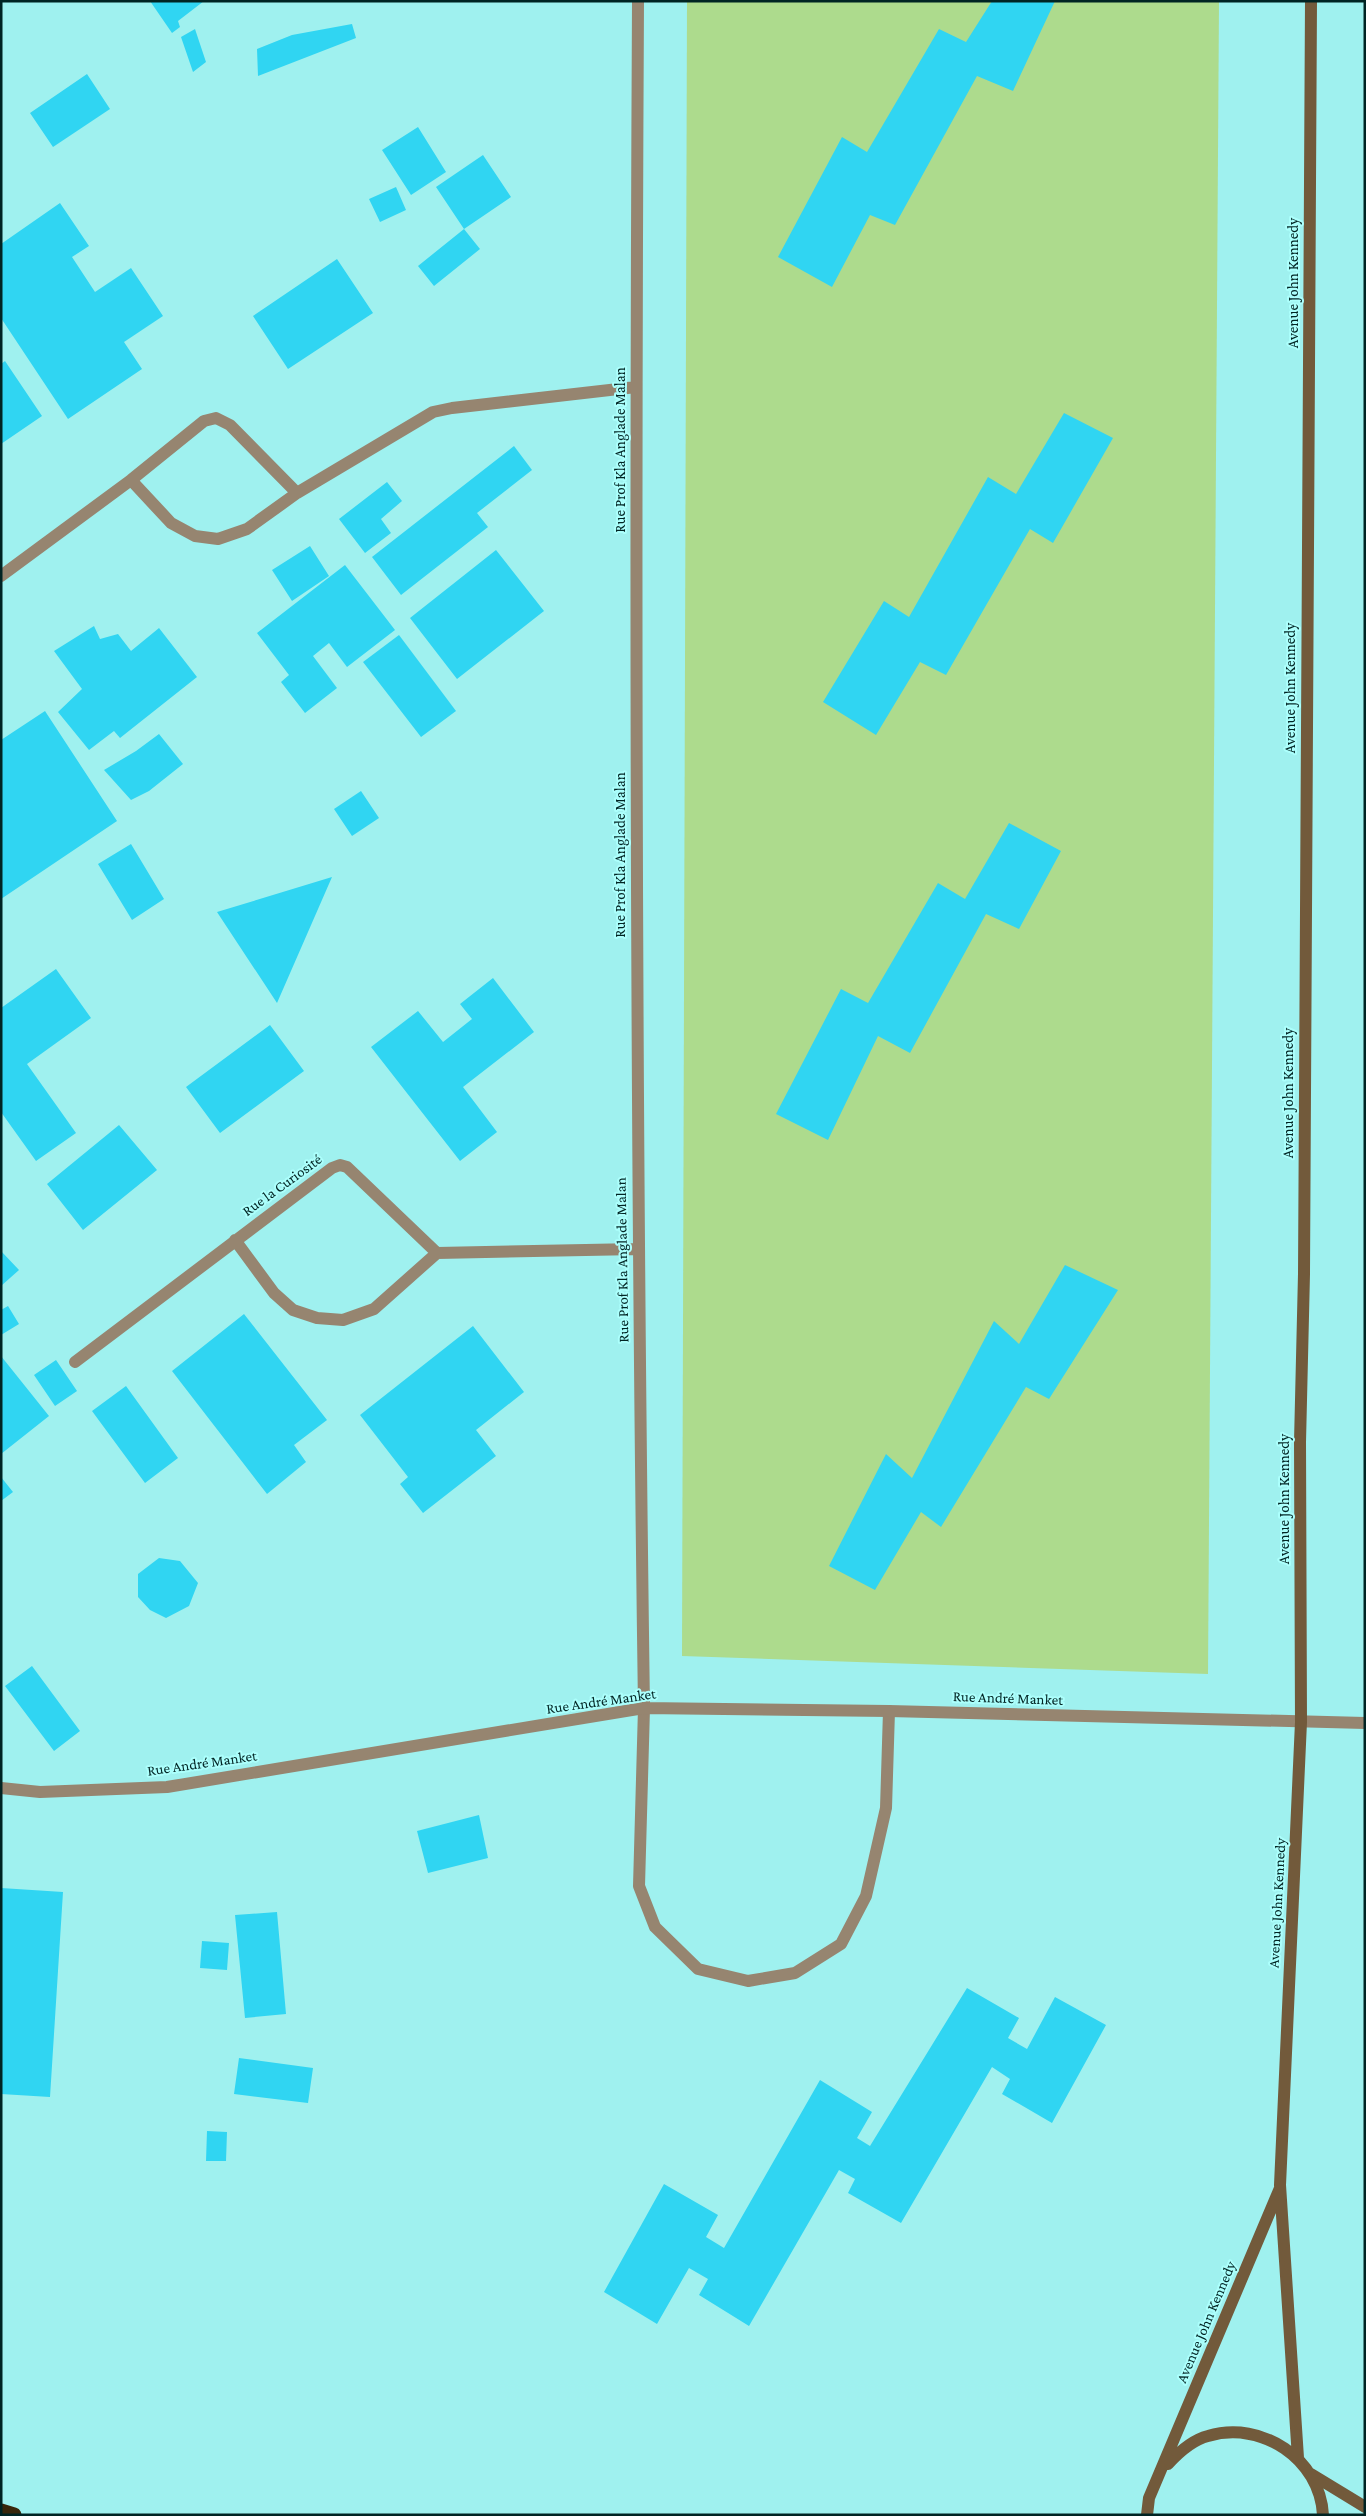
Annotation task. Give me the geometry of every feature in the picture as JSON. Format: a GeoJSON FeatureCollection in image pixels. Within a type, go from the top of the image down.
{"type":"FeatureCollection","features":[{"type":"Feature","properties":{"kind":"highway"},"geometry":{"type":"LineString","coordinates":[[1,2511],[14,2515]]}},
{"type":"Feature","properties":{"kind":"main road","name":"Avenue John Kennedy"},"geometry":{"type":"LineString","coordinates":[[1298,2458],[1280,2185],[1301,1722],[1300,1442],[1304,1274],[1311,1]]}},
{"type":"Feature","properties":{"kind":"main road","name":"Avenue John Kennedy"},"geometry":{"type":"LineString","coordinates":[[1147,2515],[1148,2498],[1162,2471],[1280,2185]]}},
{"type":"Feature","properties":{"kind":"main road","name":"Avenue John Kennedy"},"geometry":{"type":"LineString","coordinates":[[1162,2471],[1181,2450],[1208,2436],[1237,2432],[1266,2437],[1292,2451],[1311,2474],[1322,2501],[1323,2515]]}},
{"type":"Feature","properties":{"kind":"main road"},"geometry":{"type":"LineString","coordinates":[[1311,2474],[1365,2506]]}},
{"type":"Feature","properties":{"kind":"street","name":"Rue Prof Kla Anglade Malan"},"geometry":{"type":"LineString","coordinates":[[638,1],[636,386],[637,1250],[644,1708],[639,1886],[655,1927],[698,1969],[748,1981],[795,1973],[841,1944],[866,1896],[886,1808],[889,1711]]}},
{"type":"Feature","properties":{"kind":"street"},"geometry":{"type":"LineString","coordinates":[[132,480],[171,523],[195,536],[218,539],[247,529],[297,493],[433,412],[452,408],[636,386]]}},
{"type":"Feature","properties":{"kind":"street"},"geometry":{"type":"LineString","coordinates":[[1,576],[132,480],[204,422],[216,418],[230,425],[297,493]]}},
{"type":"Feature","properties":{"kind":"street","name":"Rue la Curiosité"},"geometry":{"type":"LineString","coordinates":[[75,1362],[235,1240],[332,1168],[340,1165],[347,1167],[437,1252]]}},
{"type":"Feature","properties":{"kind":"street"},"geometry":{"type":"LineString","coordinates":[[235,1240],[274,1293],[293,1310],[317,1318],[343,1320],[374,1309],[437,1252],[637,1250]]}},
{"type":"Feature","properties":{"kind":"street","name":"Rue André Manket"},"geometry":{"type":"LineString","coordinates":[[1,1788],[40,1792],[167,1787],[644,1708],[889,1711],[1365,1723]]}},
{"type":"Feature","properties":{"kind":"green space"},"geometry":{"type":"Polygon","coordinates":[[[687,1],[1219,1],[1208,1674],[682,1656],[687,1]]]}},
{"type":"Feature","properties":{"kind":"building"},"geometry":{"type":"Polygon","coordinates":[[[150,1],[204,1],[178,21],[180,27],[172,33],[150,1]]]}},
{"type":"Feature","properties":{"kind":"building"},"geometry":{"type":"Polygon","coordinates":[[[992,1],[1055,1],[1013,91],[977,76],[895,225],[870,215],[832,287],[778,257],[842,137],[867,152],[939,29],[966,42],[992,1]]]}},
{"type":"Feature","properties":{"kind":"building"},"geometry":{"type":"Polygon","coordinates":[[[352,24],[356,38],[258,76],[257,49],[292,35],[352,24]]]}},
{"type":"Feature","properties":{"kind":"building"},"geometry":{"type":"Polygon","coordinates":[[[195,29],[206,62],[193,72],[181,37],[195,29]]]}},
{"type":"Feature","properties":{"kind":"building"},"geometry":{"type":"Polygon","coordinates":[[[87,74],[110,109],[53,147],[30,113],[87,74]]]}},
{"type":"Feature","properties":{"kind":"building"},"geometry":{"type":"Polygon","coordinates":[[[418,127],[446,172],[411,195],[382,150],[418,127]]]}},
{"type":"Feature","properties":{"kind":"building"},"geometry":{"type":"Polygon","coordinates":[[[483,155],[511,197],[464,229],[436,187],[483,155]]]}},
{"type":"Feature","properties":{"kind":"building"},"geometry":{"type":"Polygon","coordinates":[[[396,187],[406,210],[380,222],[369,199],[396,187]]]}},
{"type":"Feature","properties":{"kind":"building"},"geometry":{"type":"Polygon","coordinates":[[[60,203],[89,246],[72,257],[95,292],[131,268],[163,316],[124,342],[142,369],[68,419],[1,318],[1,244],[60,203]]]}},
{"type":"Feature","properties":{"kind":"building"},"geometry":{"type":"Polygon","coordinates":[[[464,229],[480,249],[434,286],[418,266],[464,229]]]}},
{"type":"Feature","properties":{"kind":"building"},"geometry":{"type":"Polygon","coordinates":[[[337,259],[373,313],[288,369],[253,316],[337,259]]]}},
{"type":"Feature","properties":{"kind":"building"},"geometry":{"type":"Polygon","coordinates":[[[5,361],[42,416],[1,444],[1,364],[5,361]]]}},
{"type":"Feature","properties":{"kind":"building"},"geometry":{"type":"Polygon","coordinates":[[[1064,413],[1113,438],[1053,543],[1030,529],[946,675],[920,662],[876,735],[823,702],[884,601],[909,617],[988,477],[1016,494],[1064,413]]]}},
{"type":"Feature","properties":{"kind":"building"},"geometry":{"type":"Polygon","coordinates":[[[514,446],[532,470],[477,513],[488,527],[401,595],[372,557],[514,446]]]}},
{"type":"Feature","properties":{"kind":"building"},"geometry":{"type":"Polygon","coordinates":[[[387,482],[402,501],[381,519],[391,533],[365,553],[339,519],[387,482]]]}},
{"type":"Feature","properties":{"kind":"building"},"geometry":{"type":"Polygon","coordinates":[[[310,546],[329,576],[292,601],[272,570],[310,546]]]}},
{"type":"Feature","properties":{"kind":"building"},"geometry":{"type":"Polygon","coordinates":[[[496,550],[544,611],[457,679],[410,618],[496,550]]]}},
{"type":"Feature","properties":{"kind":"building"},"geometry":{"type":"Polygon","coordinates":[[[345,565],[395,630],[347,667],[329,643],[313,656],[337,688],[305,713],[281,682],[289,675],[257,633],[345,565]]]}},
{"type":"Feature","properties":{"kind":"building"},"geometry":{"type":"Polygon","coordinates":[[[94,626],[100,639],[118,634],[131,651],[159,628],[197,677],[120,738],[114,731],[89,750],[58,712],[82,689],[54,651],[94,626]]]}},
{"type":"Feature","properties":{"kind":"building"},"geometry":{"type":"Polygon","coordinates":[[[399,635],[456,711],[421,737],[363,662],[399,635]]]}},
{"type":"Feature","properties":{"kind":"building"},"geometry":{"type":"Polygon","coordinates":[[[45,711],[117,821],[1,899],[1,740],[45,711]]]}},
{"type":"Feature","properties":{"kind":"building"},"geometry":{"type":"Polygon","coordinates":[[[159,734],[183,764],[149,791],[131,800],[104,770],[136,751],[159,734]]]}},
{"type":"Feature","properties":{"kind":"building"},"geometry":{"type":"Polygon","coordinates":[[[361,791],[379,818],[352,836],[334,809],[361,791]]]}},
{"type":"Feature","properties":{"kind":"building"},"geometry":{"type":"Polygon","coordinates":[[[1009,823],[1061,851],[1019,929],[986,914],[910,1053],[878,1036],[828,1140],[776,1114],[841,989],[868,1003],[938,883],[965,899],[1009,823]]]}},
{"type":"Feature","properties":{"kind":"building"},"geometry":{"type":"Polygon","coordinates":[[[131,844],[164,899],[132,920],[98,864],[131,844]]]}},
{"type":"Feature","properties":{"kind":"building"},"geometry":{"type":"Polygon","coordinates":[[[332,877],[277,1003],[217,912],[332,877]]]}},
{"type":"Feature","properties":{"kind":"building"},"geometry":{"type":"Polygon","coordinates":[[[56,969],[91,1018],[27,1064],[76,1133],[36,1161],[1,1112],[1,1008],[56,969]]]}},
{"type":"Feature","properties":{"kind":"building"},"geometry":{"type":"Polygon","coordinates":[[[493,978],[534,1032],[463,1087],[497,1132],[460,1161],[371,1047],[418,1011],[443,1042],[472,1019],[460,1004],[493,978]]]}},
{"type":"Feature","properties":{"kind":"building"},"geometry":{"type":"Polygon","coordinates":[[[270,1025],[304,1071],[220,1133],[186,1087],[270,1025]]]}},
{"type":"Feature","properties":{"kind":"building"},"geometry":{"type":"Polygon","coordinates":[[[119,1125],[157,1170],[83,1230],[47,1184],[119,1125]]]}},
{"type":"Feature","properties":{"kind":"building"},"geometry":{"type":"Polygon","coordinates":[[[1,1251],[19,1270],[1,1286],[1,1251]]]}},
{"type":"Feature","properties":{"kind":"building"},"geometry":{"type":"Polygon","coordinates":[[[1065,1265],[1118,1290],[1049,1399],[1026,1387],[941,1527],[921,1512],[875,1590],[829,1566],[886,1454],[912,1478],[994,1321],[1019,1344],[1065,1265]]]}},
{"type":"Feature","properties":{"kind":"building"},"geometry":{"type":"Polygon","coordinates":[[[8,1306],[19,1324],[1,1335],[1,1310],[8,1306]]]}},
{"type":"Feature","properties":{"kind":"building"},"geometry":{"type":"Polygon","coordinates":[[[244,1314],[327,1420],[294,1445],[306,1462],[267,1494],[172,1371],[244,1314]]]}},
{"type":"Feature","properties":{"kind":"building"},"geometry":{"type":"Polygon","coordinates":[[[473,1326],[524,1392],[476,1430],[496,1456],[423,1513],[400,1484],[408,1477],[360,1415],[473,1326]]]}},
{"type":"Feature","properties":{"kind":"building"},"geometry":{"type":"Polygon","coordinates":[[[1,1356],[49,1416],[1,1454],[1,1356]]]}},
{"type":"Feature","properties":{"kind":"building"},"geometry":{"type":"Polygon","coordinates":[[[56,1360],[77,1391],[55,1406],[34,1375],[56,1360]]]}},
{"type":"Feature","properties":{"kind":"building"},"geometry":{"type":"Polygon","coordinates":[[[126,1386],[178,1458],[145,1483],[92,1411],[126,1386]]]}},
{"type":"Feature","properties":{"kind":"building"},"geometry":{"type":"Polygon","coordinates":[[[1,1477],[13,1492],[1,1501],[1,1477]]]}},
{"type":"Feature","properties":{"kind":"building"},"geometry":{"type":"Polygon","coordinates":[[[159,1558],[180,1561],[198,1583],[189,1606],[166,1618],[150,1610],[138,1597],[138,1574],[159,1558]]]}},
{"type":"Feature","properties":{"kind":"building"},"geometry":{"type":"Polygon","coordinates":[[[32,1666],[80,1731],[54,1751],[5,1686],[32,1666]]]}},
{"type":"Feature","properties":{"kind":"building"},"geometry":{"type":"Polygon","coordinates":[[[479,1815],[488,1858],[428,1873],[417,1831],[479,1815]]]}},
{"type":"Feature","properties":{"kind":"building"},"geometry":{"type":"Polygon","coordinates":[[[1,1888],[63,1892],[50,2097],[1,2094],[1,1888]]]}},
{"type":"Feature","properties":{"kind":"building"},"geometry":{"type":"Polygon","coordinates":[[[277,1912],[286,2014],[245,2018],[235,1915],[277,1912]]]}},
{"type":"Feature","properties":{"kind":"building"},"geometry":{"type":"Polygon","coordinates":[[[202,1941],[229,1943],[227,1970],[200,1968],[202,1941]]]}},
{"type":"Feature","properties":{"kind":"building"},"geometry":{"type":"Polygon","coordinates":[[[967,1988],[1019,2018],[1008,2038],[1027,2049],[1055,1997],[1106,2025],[1052,2123],[1002,2094],[1010,2079],[992,2067],[901,2223],[848,2193],[855,2179],[839,2170],[749,2326],[699,2295],[708,2279],[689,2268],[657,2324],[604,2292],[664,2184],[718,2215],[706,2237],[724,2248],[820,2080],[872,2112],[857,2138],[870,2146],[967,1988]]]}},
{"type":"Feature","properties":{"kind":"building"},"geometry":{"type":"Polygon","coordinates":[[[239,2058],[313,2068],[308,2103],[234,2094],[239,2058]]]}},
{"type":"Feature","properties":{"kind":"building"},"geometry":{"type":"Polygon","coordinates":[[[207,2131],[227,2132],[226,2161],[206,2161],[207,2131]]]}}]}
